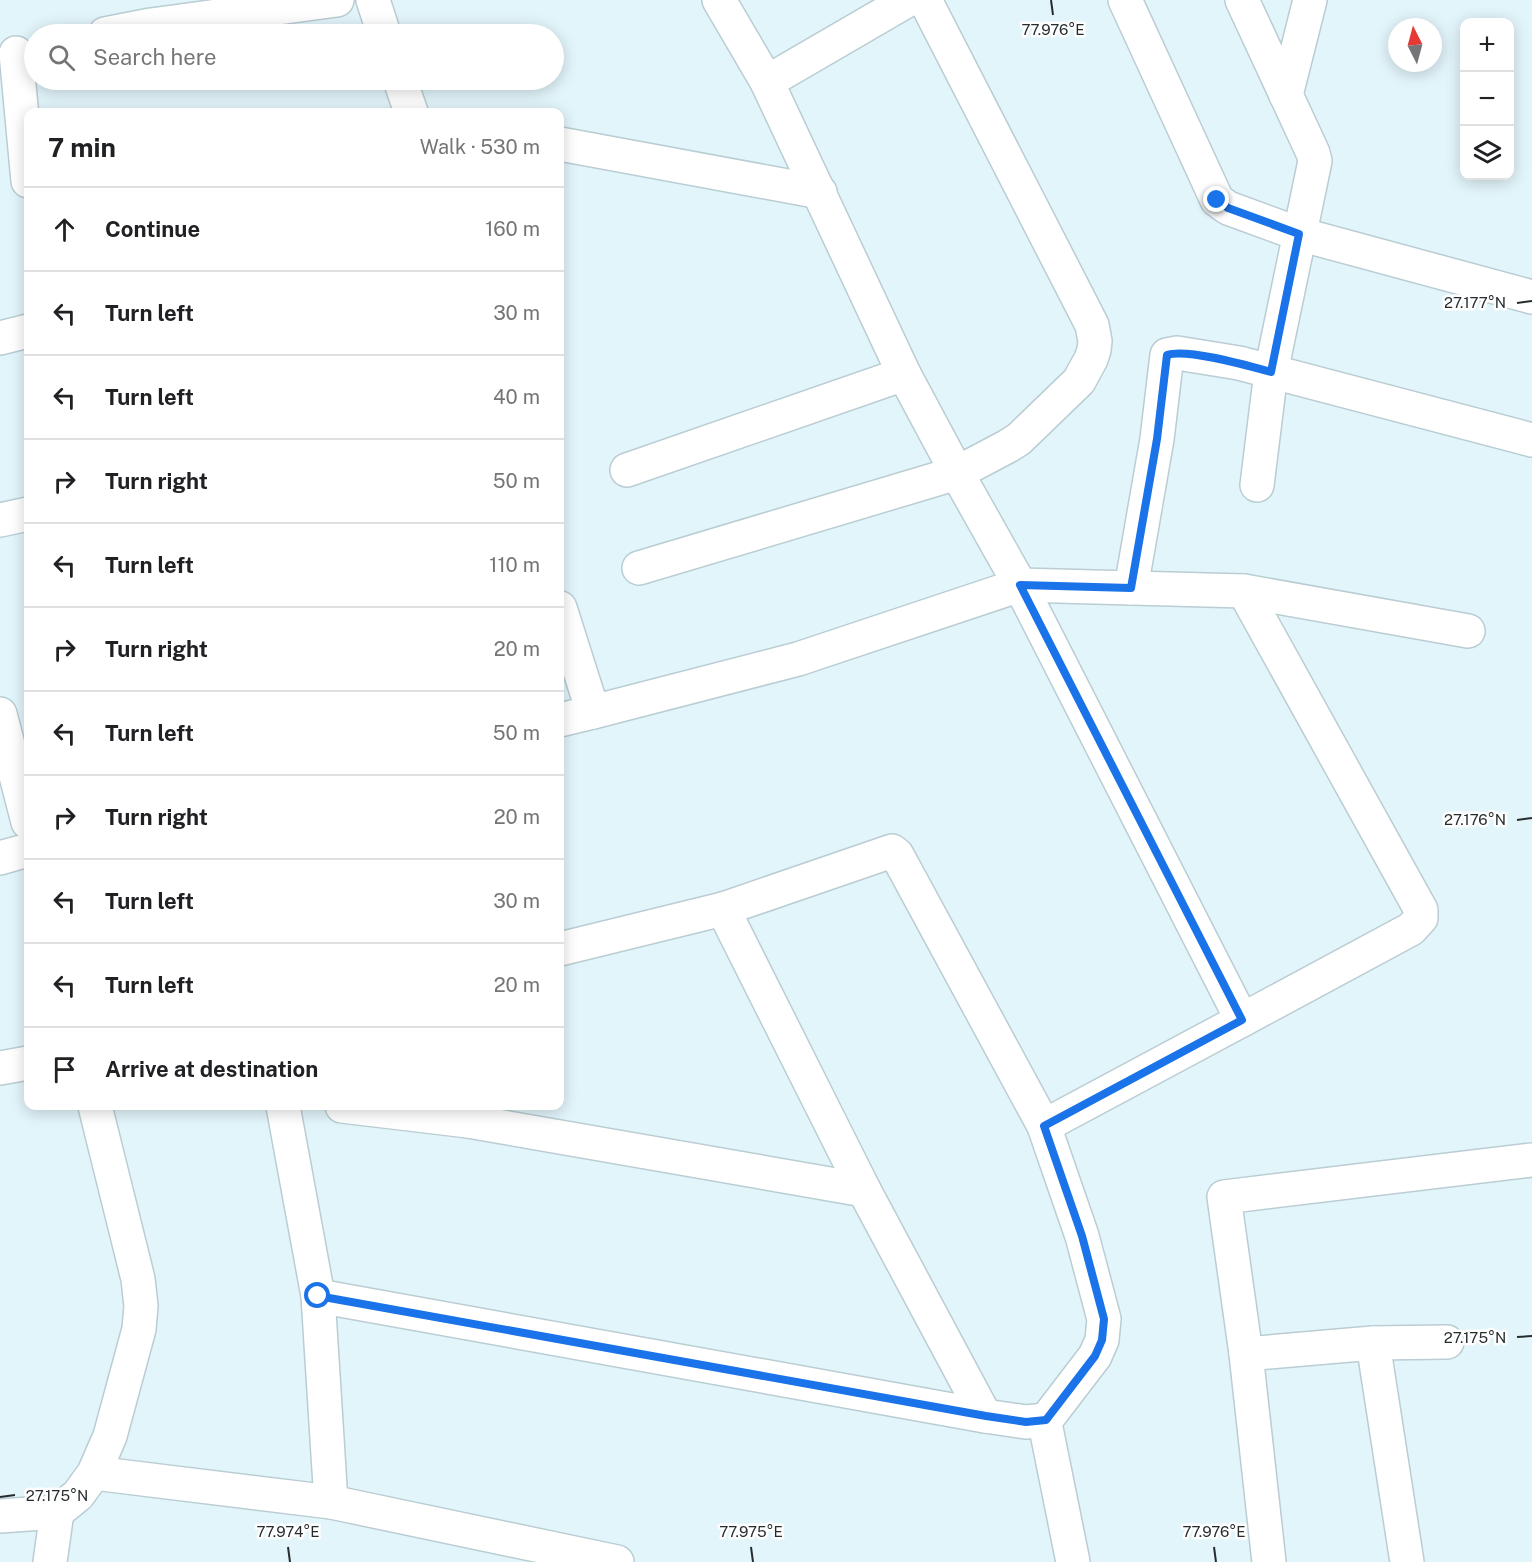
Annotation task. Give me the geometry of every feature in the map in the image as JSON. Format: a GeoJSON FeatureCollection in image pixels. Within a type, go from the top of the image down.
{"type":"FeatureCollection","features":[{"type":"Feature","properties":{"kind":"street"},"geometry":{"type":"LineString","coordinates":[[124,24],[147,12],[337,0]]}},
{"type":"Feature","properties":{"kind":"street"},"geometry":{"type":"LineString","coordinates":[[373,0],[381,24]]}},
{"type":"Feature","properties":{"kind":"street"},"geometry":{"type":"LineString","coordinates":[[719,0],[766,82],[820,192],[904,374],[1020,585],[1242,1020]]}},
{"type":"Feature","properties":{"kind":"street"},"geometry":{"type":"LineString","coordinates":[[766,82],[909,0]]}},
{"type":"Feature","properties":{"kind":"street"},"geometry":{"type":"LineString","coordinates":[[639,568],[957,473],[1019,439],[1079,381],[1091,359],[1095,341],[1092,325],[925,0]]}},
{"type":"Feature","properties":{"kind":"street"},"geometry":{"type":"LineString","coordinates":[[1125,0],[1217,200],[1228,208],[1299,234],[1532,297]]}},
{"type":"Feature","properties":{"kind":"street"},"geometry":{"type":"LineString","coordinates":[[1242,0],[1314,157],[1271,372],[1257,485]]}},
{"type":"Feature","properties":{"kind":"street"},"geometry":{"type":"LineString","coordinates":[[1286,95],[1310,0]]}},
{"type":"Feature","properties":{"kind":"street"},"geometry":{"type":"LineString","coordinates":[[17,52],[24,134]]}},
{"type":"Feature","properties":{"kind":"street"},"geometry":{"type":"LineString","coordinates":[[403,90],[410,108]]}},
{"type":"Feature","properties":{"kind":"street"},"geometry":{"type":"LineString","coordinates":[[564,145],[820,192]]}},
{"type":"Feature","properties":{"kind":"street"},"geometry":{"type":"LineString","coordinates":[[0,338],[24,332]]}},
{"type":"Feature","properties":{"kind":"street"},"geometry":{"type":"LineString","coordinates":[[1131,588],[1157,439],[1167,355],[1177,353],[1239,363],[1532,440]]}},
{"type":"Feature","properties":{"kind":"street"},"geometry":{"type":"LineString","coordinates":[[627,470],[904,374]]}},
{"type":"Feature","properties":{"kind":"street"},"geometry":{"type":"LineString","coordinates":[[0,520],[24,515]]}},
{"type":"Feature","properties":{"kind":"street"},"geometry":{"type":"LineString","coordinates":[[564,719],[798,659],[1020,585],[1244,591],[1468,631]]}},
{"type":"Feature","properties":{"kind":"street"},"geometry":{"type":"LineString","coordinates":[[1044,1126],[1411,929],[1421,918],[1421,910],[1417,901],[1244,591]]}},
{"type":"Feature","properties":{"kind":"street"},"geometry":{"type":"LineString","coordinates":[[564,621],[593,712]]}},
{"type":"Feature","properties":{"kind":"street"},"geometry":{"type":"LineString","coordinates":[[0,714],[24,807]]}},
{"type":"Feature","properties":{"kind":"street"},"geometry":{"type":"LineString","coordinates":[[0,858],[24,851]]}},
{"type":"Feature","properties":{"kind":"street"},"geometry":{"type":"LineString","coordinates":[[564,948],[723,909],[892,851],[897,855],[1044,1126],[1082,1236],[1104,1319],[1102,1340],[1095,1356],[1046,1420],[1073,1562]]}},
{"type":"Feature","properties":{"kind":"street"},"geometry":{"type":"LineString","coordinates":[[723,909],[864,1190],[986,1416]]}},
{"type":"Feature","properties":{"kind":"street"},"geometry":{"type":"LineString","coordinates":[[0,1068],[24,1064]]}},
{"type":"Feature","properties":{"kind":"street"},"geometry":{"type":"LineString","coordinates":[[0,1516],[57,1512],[78,1495],[94,1473],[110,1436],[139,1329],[141,1306],[138,1279],[96,1110]]}},
{"type":"Feature","properties":{"kind":"street"},"geometry":{"type":"LineString","coordinates":[[284,1110],[318,1296],[331,1502]]}},
{"type":"Feature","properties":{"kind":"street"},"geometry":{"type":"LineString","coordinates":[[413,1110],[466,1113],[864,1190]]}},
{"type":"Feature","properties":{"kind":"street"},"geometry":{"type":"LineString","coordinates":[[1269,1562],[1246,1353],[1224,1197],[1532,1160]]}},
{"type":"Feature","properties":{"kind":"street"},"geometry":{"type":"LineString","coordinates":[[318,1296],[986,1416],[1026,1422],[1046,1420]]}},
{"type":"Feature","properties":{"kind":"street"},"geometry":{"type":"LineString","coordinates":[[1246,1353],[1373,1343],[1447,1342]]}},
{"type":"Feature","properties":{"kind":"street"},"geometry":{"type":"LineString","coordinates":[[1373,1343],[1407,1562]]}},
{"type":"Feature","properties":{"kind":"street"},"geometry":{"type":"LineString","coordinates":[[94,1473],[331,1502],[617,1562]]}},
{"type":"Feature","properties":{"kind":"street"},"geometry":{"type":"LineString","coordinates":[[50,1562],[57,1512]]}},
{"type":"Feature","properties":{"kind":"route"},"geometry":{"type":"LineString","coordinates":[[318,1296],[986,1416],[1026,1422],[1046,1420],[1095,1356],[1102,1340],[1104,1319],[1082,1236],[1044,1126],[1242,1020],[1020,585],[1131,588],[1157,439],[1164,363],[1167,355],[1177,353],[1239,363],[1271,372],[1299,234],[1228,208],[1217,200]]}}]}
